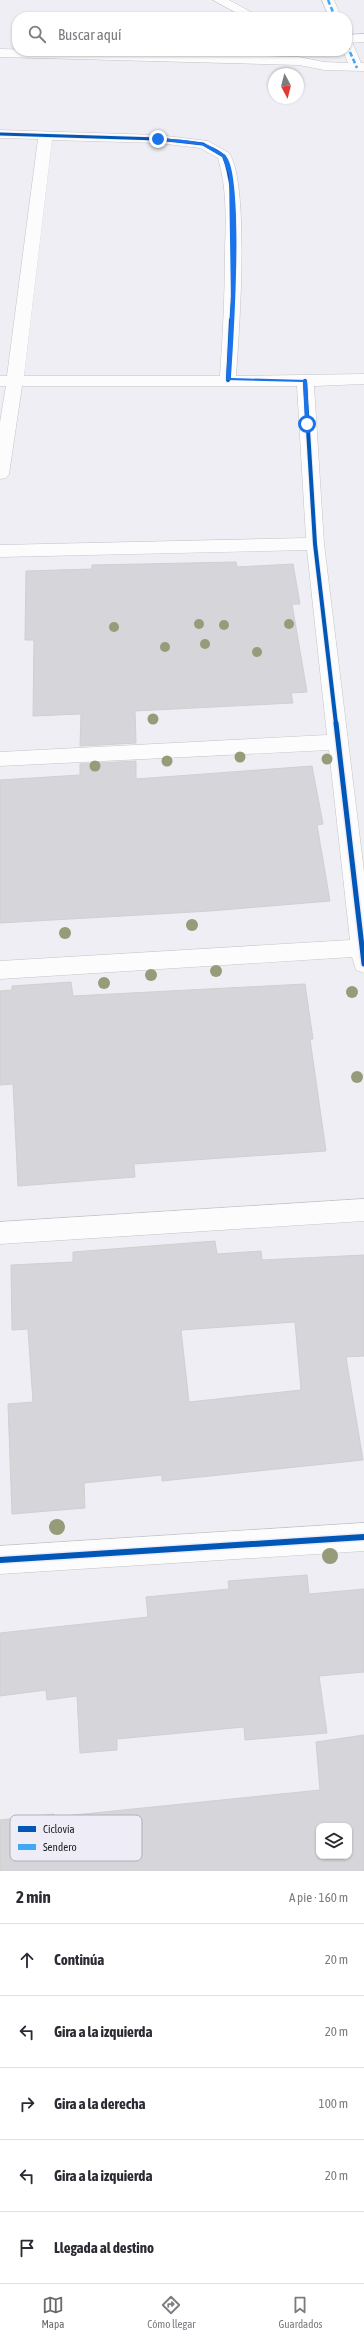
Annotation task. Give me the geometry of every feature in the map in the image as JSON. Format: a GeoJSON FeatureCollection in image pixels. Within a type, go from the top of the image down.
{"type":"FeatureCollection","features":[{"type":"Feature","properties":{"kind":"street"},"geometry":{"type":"LineString","coordinates":[[219,0],[244,12]]}},
{"type":"Feature","properties":{"kind":"street"},"geometry":{"type":"LineString","coordinates":[[328,0],[333,12]]}},
{"type":"Feature","properties":{"kind":"street"},"geometry":{"type":"LineString","coordinates":[[352,39],[364,38]]}},
{"type":"Feature","properties":{"kind":"street"},"geometry":{"type":"LineString","coordinates":[[0,53],[12,53]]}},
{"type":"Feature","properties":{"kind":"street"},"geometry":{"type":"LineString","coordinates":[[352,53],[360,67]]}},
{"type":"Feature","properties":{"kind":"street"},"geometry":{"type":"LineString","coordinates":[[297,56],[324,66],[360,67]]}},
{"type":"Feature","properties":{"kind":"street"},"geometry":{"type":"LineString","coordinates":[[0,134],[112,136],[166,140],[203,144],[224,156],[231,175],[233,232],[233,302],[228,380]]}},
{"type":"Feature","properties":{"kind":"street"},"geometry":{"type":"LineString","coordinates":[[0,474],[8,381],[45,136]]}},
{"type":"Feature","properties":{"kind":"street"},"geometry":{"type":"LineString","coordinates":[[8,381],[305,381],[364,379]]}},
{"type":"Feature","properties":{"kind":"street"},"geometry":{"type":"LineString","coordinates":[[0,970],[363,956],[315,544],[305,381]]}},
{"type":"Feature","properties":{"kind":"street"},"geometry":{"type":"LineString","coordinates":[[0,551],[315,544]]}},
{"type":"Feature","properties":{"kind":"street"},"geometry":{"type":"LineString","coordinates":[[0,759],[338,742]]}},
{"type":"Feature","properties":{"kind":"street"},"geometry":{"type":"LineString","coordinates":[[0,1233],[364,1210]]}},
{"type":"Feature","properties":{"kind":"street"},"geometry":{"type":"LineString","coordinates":[[0,1560],[364,1537]]}},
{"type":"Feature","properties":{"kind":"building"},"geometry":{"type":"Polygon","coordinates":[[[236,562],[237,567],[293,564],[300,604],[292,604],[307,692],[291,693],[293,703],[135,711],[136,743],[80,746],[81,714],[33,716],[34,640],[25,640],[26,571],[92,569],[92,565],[236,562]]]}},
{"type":"Feature","properties":{"kind":"building"},"geometry":{"type":"Polygon","coordinates":[[[136,761],[136,779],[312,766],[323,824],[317,825],[330,901],[210,911],[0,923],[0,780],[80,775],[80,764],[136,761]]]}},
{"type":"Feature","properties":{"kind":"building"},"geometry":{"type":"Polygon","coordinates":[[[71,982],[73,996],[305,984],[313,1039],[310,1039],[326,1151],[134,1164],[135,1177],[18,1186],[13,1084],[0,1085],[0,991],[12,990],[12,986],[71,982]]]}},
{"type":"Feature","properties":{"kind":"building"},"geometry":{"type":"Polygon","coordinates":[[[215,1241],[217,1254],[261,1251],[262,1260],[364,1255],[364,1356],[346,1357],[363,1460],[162,1481],[162,1475],[84,1483],[85,1508],[12,1514],[8,1404],[33,1402],[28,1329],[12,1330],[11,1265],[73,1262],[73,1252],[215,1241]],[[295,1322],[181,1330],[189,1402],[301,1390],[295,1322]]]}},
{"type":"Feature","properties":{"kind":"building"},"geometry":{"type":"Polygon","coordinates":[[[307,1575],[309,1594],[364,1589],[364,1672],[319,1676],[327,1733],[245,1740],[244,1727],[117,1739],[117,1750],[80,1753],[77,1696],[47,1700],[46,1690],[0,1696],[0,1633],[148,1617],[146,1597],[229,1589],[228,1581],[307,1575]]]}},
{"type":"Feature","properties":{"kind":"building"},"geometry":{"type":"Polygon","coordinates":[[[364,1735],[364,1871],[0,1871],[0,1820],[10,1819],[10,1861],[142,1861],[142,1815],[74,1815],[320,1790],[316,1742],[364,1735]]]}},
{"type":"Feature","properties":{"kind":"marked path"},"geometry":{"type":"LineString","coordinates":[[328,0],[333,12]]}},
{"type":"Feature","properties":{"kind":"marked path"},"geometry":{"type":"LineString","coordinates":[[352,56],[357,68]]}},
{"type":"Feature","properties":{"kind":"cycle path"},"geometry":{"type":"LineString","coordinates":[[0,134],[158,139],[203,144],[224,156],[228,167],[232,190],[233,214],[233,265],[228,380]]}},
{"type":"Feature","properties":{"kind":"cycle path"},"geometry":{"type":"LineString","coordinates":[[305,381],[315,544],[364,964]]}},
{"type":"Feature","properties":{"kind":"cycle path"},"geometry":{"type":"LineString","coordinates":[[0,1560],[364,1537]]}},
{"type":"Feature","properties":{"kind":"route"},"geometry":{"type":"LineString","coordinates":[[158,139],[203,144],[224,156],[231,175],[233,232],[233,302],[228,380],[305,381],[307,424]]}}]}
